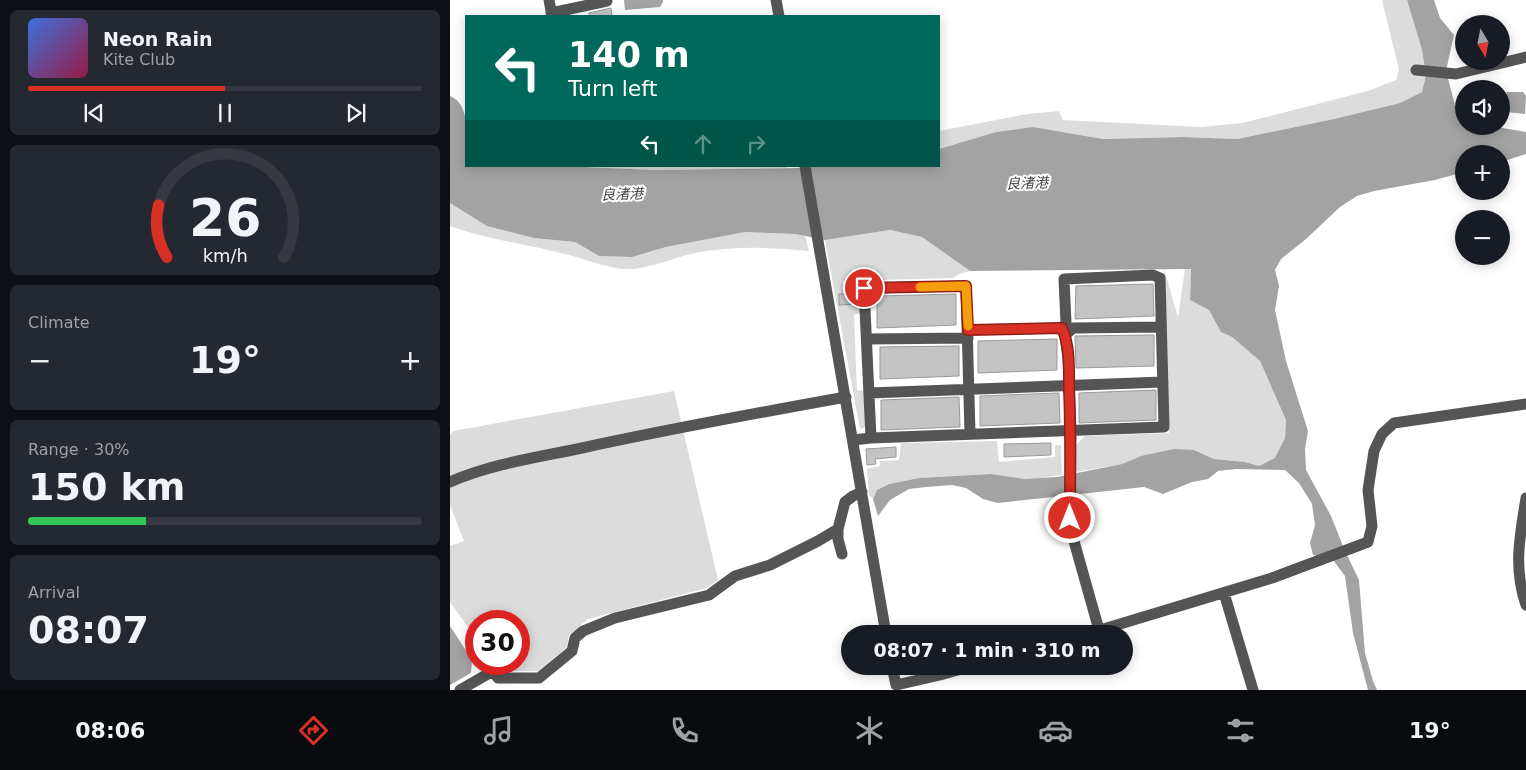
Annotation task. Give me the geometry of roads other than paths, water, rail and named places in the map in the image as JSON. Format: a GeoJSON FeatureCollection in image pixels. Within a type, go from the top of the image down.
{"type":"FeatureCollection","features":[{"type":"Feature","properties":{"kind":"street"},"geometry":{"type":"LineString","coordinates":[[549,0],[551,15],[607,1]]}},
{"type":"Feature","properties":{"kind":"street"},"geometry":{"type":"LineString","coordinates":[[776,0],[779,15]]}},
{"type":"Feature","properties":{"kind":"street"},"geometry":{"type":"LineString","coordinates":[[1416,70],[1450,74],[1462,73],[1526,57]]}},
{"type":"Feature","properties":{"kind":"street"},"geometry":{"type":"LineString","coordinates":[[805,167],[884,625]]}},
{"type":"Feature","properties":{"kind":"street"},"geometry":{"type":"LineString","coordinates":[[853,440],[871,438],[1071,430],[1164,427],[1160,278],[1153,275],[1064,279],[1066,323],[1064,331],[1071,430],[1070,518],[1072,534],[1098,625]]}},
{"type":"Feature","properties":{"kind":"street"},"geometry":{"type":"LineString","coordinates":[[871,438],[864,288],[966,286],[970,434]]}},
{"type":"Feature","properties":{"kind":"street"},"geometry":{"type":"LineString","coordinates":[[867,339],[1064,331],[1073,328],[1161,327]]}},
{"type":"Feature","properties":{"kind":"street"},"geometry":{"type":"LineString","coordinates":[[869,393],[1163,382]]}},
{"type":"Feature","properties":{"kind":"street"},"geometry":{"type":"LineString","coordinates":[[450,482],[465,476],[526,460],[678,427],[846,397]]}},
{"type":"Feature","properties":{"kind":"street"},"geometry":{"type":"LineString","coordinates":[[1116,625],[1297,569],[1368,542],[1372,526],[1368,490],[1374,451],[1382,434],[1394,423],[1526,404]]}},
{"type":"Feature","properties":{"kind":"street"},"geometry":{"type":"LineString","coordinates":[[842,554],[838,539],[838,529],[845,502],[862,492]]}},
{"type":"Feature","properties":{"kind":"street"},"geometry":{"type":"LineString","coordinates":[[1526,498],[1517,557],[1520,589],[1526,605]]}},
{"type":"Feature","properties":{"kind":"street"},"geometry":{"type":"LineString","coordinates":[[460,690],[493,671],[498,678],[538,678],[572,651],[575,638],[583,631],[616,618],[709,595],[735,576],[770,564],[818,541],[838,529]]}},
{"type":"Feature","properties":{"kind":"street"},"geometry":{"type":"LineString","coordinates":[[1224,593],[1253,690]]}},
{"type":"Feature","properties":{"kind":"street"},"geometry":{"type":"LineString","coordinates":[[896,687],[940,675]]}},
{"type":"Feature","properties":{"kind":"water"},"geometry":{"type":"Polygon","coordinates":[[[624,0],[663,0],[663,2],[660,7],[625,10],[624,0]]]}},
{"type":"Feature","properties":{"kind":"water","name":"良渚港"},"geometry":{"type":"Polygon","coordinates":[[[1407,0],[1434,0],[1440,18],[1454,35],[1446,71],[1455,105],[1455,135],[1510,135],[1510,129],[1526,132],[1526,154],[1510,159],[1510,145],[1455,145],[1455,174],[1357,196],[1340,207],[1306,239],[1281,259],[1275,270],[1279,286],[1275,310],[1286,361],[1308,431],[1305,449],[1306,470],[1331,516],[1359,580],[1365,653],[1377,690],[1368,690],[1353,633],[1345,576],[1333,560],[1313,555],[1310,543],[1315,525],[1312,504],[1299,483],[1285,470],[1236,469],[1218,471],[1208,479],[1192,482],[1163,494],[1144,487],[998,503],[983,499],[966,488],[952,485],[926,487],[909,489],[890,500],[878,516],[873,499],[877,490],[889,484],[919,478],[991,474],[1025,479],[1057,477],[1122,464],[1141,456],[1174,449],[1194,450],[1214,459],[1245,462],[1259,466],[1275,458],[1285,438],[1286,420],[1260,361],[1232,337],[1221,332],[1209,310],[1190,300],[1191,269],[970,271],[922,237],[890,230],[825,240],[795,234],[745,232],[666,247],[632,257],[599,256],[575,242],[534,238],[487,226],[450,203],[450,96],[462,108],[465,117],[465,167],[584,167],[654,170],[940,167],[940,149],[996,132],[1033,127],[1103,139],[1183,137],[1237,139],[1400,103],[1422,92],[1426,75],[1422,50],[1407,0]]]}},
{"type":"Feature","properties":{"kind":"water"},"geometry":{"type":"Polygon","coordinates":[[[1510,92],[1523,92],[1526,96],[1525,114],[1510,112],[1510,92]]]}},
{"type":"Feature","properties":{"kind":"water"},"geometry":{"type":"Polygon","coordinates":[[[450,626],[465,649],[465,675],[468,675],[450,685],[450,626]]]}}]}
